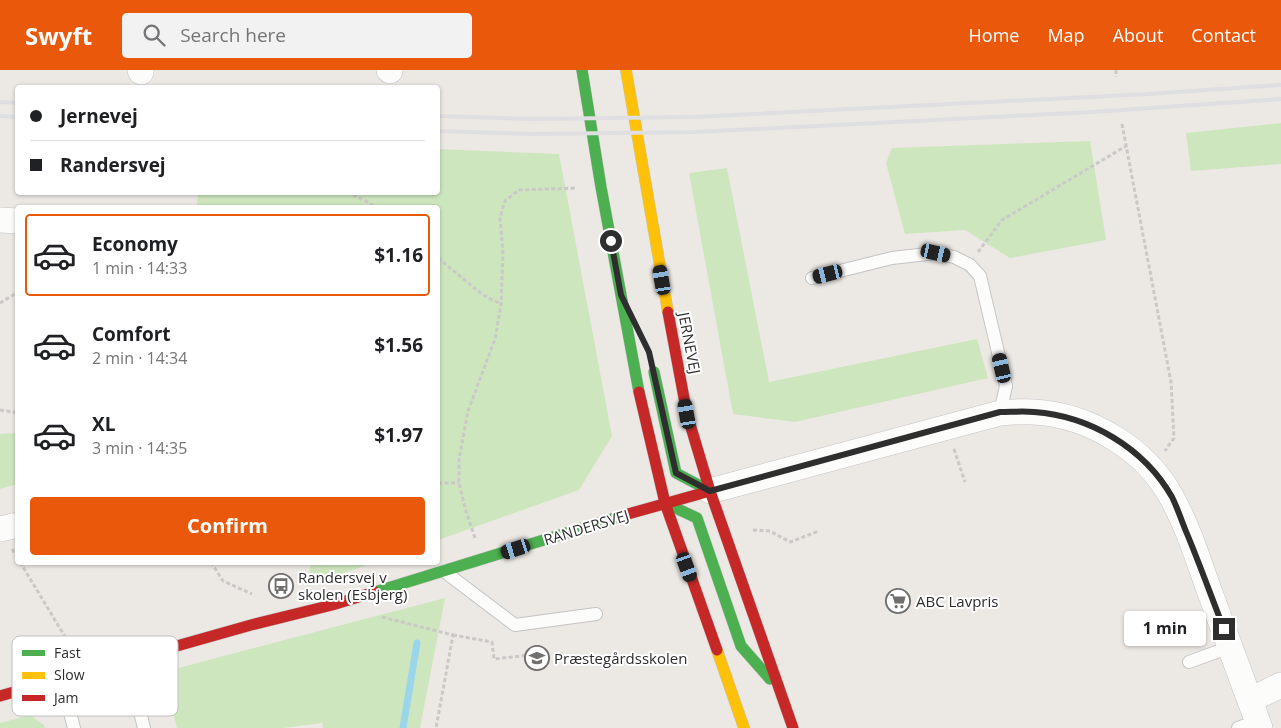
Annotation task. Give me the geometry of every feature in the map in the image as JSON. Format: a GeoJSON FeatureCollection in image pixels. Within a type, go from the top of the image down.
{"type":"FeatureCollection","features":[{"type":"Feature","properties":{"kind":"main road"},"geometry":{"type":"LineString","coordinates":[[582,70],[601,187],[644,417],[665,503],[744,728]]}},
{"type":"Feature","properties":{"kind":"main road","name":"JERNEVEJ"},"geometry":{"type":"LineString","coordinates":[[626,70],[687,414],[710,491],[793,728]]}},
{"type":"Feature","properties":{"kind":"main road"},"geometry":{"type":"LineString","coordinates":[[621,295],[641,336]]}},
{"type":"Feature","properties":{"kind":"main road"},"geometry":{"type":"LineString","coordinates":[[651,362],[676,473],[710,491]]}},
{"type":"Feature","properties":{"kind":"main road","name":"RANDERSVEJ"},"geometry":{"type":"LineString","coordinates":[[178,646],[332,605],[665,503],[710,491]]}},
{"type":"Feature","properties":{"kind":"main road"},"geometry":{"type":"LineString","coordinates":[[665,503],[697,518],[740,646],[780,690]]}},
{"type":"Feature","properties":{"kind":"street"},"geometry":{"type":"LineString","coordinates":[[0,220],[15,221]]}},
{"type":"Feature","properties":{"kind":"street","name":"RANDERSVEJ"},"geometry":{"type":"LineString","coordinates":[[710,491],[1000,412],[1034,412],[1067,417],[1098,428],[1127,446],[1152,469],[1172,498],[1191,542],[1230,647],[1251,719]]}},
{"type":"Feature","properties":{"kind":"street"},"geometry":{"type":"LineString","coordinates":[[0,529],[15,526]]}},
{"type":"Feature","properties":{"kind":"street"},"geometry":{"type":"LineString","coordinates":[[1251,719],[1281,685]]}},
{"type":"Feature","properties":{"kind":"lane"},"geometry":{"type":"LineString","coordinates":[[812,278],[892,258],[936,253],[954,257],[970,265],[980,276],[1006,386],[1000,412]]}},
{"type":"Feature","properties":{"kind":"lane"},"geometry":{"type":"LineString","coordinates":[[444,572],[515,625],[596,614]]}},
{"type":"Feature","properties":{"kind":"lane"},"geometry":{"type":"LineString","coordinates":[[1189,662],[1230,647]]}},
{"type":"Feature","properties":{"kind":"path"},"geometry":{"type":"LineString","coordinates":[[1116,70],[1116,77]]}},
{"type":"Feature","properties":{"kind":"path"},"geometry":{"type":"LineString","coordinates":[[1122,124],[1171,382],[1174,438],[1152,469]]}},
{"type":"Feature","properties":{"kind":"path"},"geometry":{"type":"LineString","coordinates":[[970,265],[975,254],[1002,220],[1126,146]]}},
{"type":"Feature","properties":{"kind":"path"},"geometry":{"type":"LineString","coordinates":[[482,560],[459,483],[459,459],[468,411],[496,339],[501,304],[503,254],[500,218],[505,201],[519,190],[601,187]]}},
{"type":"Feature","properties":{"kind":"path"},"geometry":{"type":"LineString","coordinates":[[353,195],[372,205]]}},
{"type":"Feature","properties":{"kind":"path"},"geometry":{"type":"LineString","coordinates":[[440,260],[483,295],[501,304]]}},
{"type":"Feature","properties":{"kind":"path"},"geometry":{"type":"LineString","coordinates":[[0,303],[15,294]]}},
{"type":"Feature","properties":{"kind":"path"},"geometry":{"type":"LineString","coordinates":[[0,410],[15,412]]}},
{"type":"Feature","properties":{"kind":"path"},"geometry":{"type":"LineString","coordinates":[[955,451],[965,482]]}},
{"type":"Feature","properties":{"kind":"path"},"geometry":{"type":"LineString","coordinates":[[440,483],[459,483]]}},
{"type":"Feature","properties":{"kind":"path"},"geometry":{"type":"LineString","coordinates":[[753,530],[770,531],[790,542],[819,531]]}},
{"type":"Feature","properties":{"kind":"path"},"geometry":{"type":"LineString","coordinates":[[22,565],[64,636]]}},
{"type":"Feature","properties":{"kind":"path"},"geometry":{"type":"LineString","coordinates":[[213,565],[223,581],[252,594]]}},
{"type":"Feature","properties":{"kind":"path"},"geometry":{"type":"LineString","coordinates":[[379,616],[453,635],[492,642],[494,659],[531,655]]}},
{"type":"Feature","properties":{"kind":"path"},"geometry":{"type":"LineString","coordinates":[[436,728],[453,635]]}},
{"type":"Feature","properties":{"kind":"green space"},"geometry":{"type":"Polygon","coordinates":[[[1281,123],[1281,164],[1191,171],[1186,133],[1281,123]]]}},
{"type":"Feature","properties":{"kind":"green space"},"geometry":{"type":"Polygon","coordinates":[[[1090,141],[1106,240],[1010,258],[965,230],[905,234],[886,163],[892,148],[1090,141]]]}},
{"type":"Feature","properties":{"kind":"green space"},"geometry":{"type":"Polygon","coordinates":[[[440,149],[559,154],[612,436],[579,490],[440,539],[440,205],[197,205],[198,195],[440,195],[440,149]]]}},
{"type":"Feature","properties":{"kind":"green space"},"geometry":{"type":"Polygon","coordinates":[[[727,168],[769,382],[977,339],[988,378],[795,422],[733,414],[689,173],[727,168]]]}},
{"type":"Feature","properties":{"kind":"green space"},"geometry":{"type":"Polygon","coordinates":[[[15,433],[15,485],[0,489],[0,434],[15,433]]]}},
{"type":"Feature","properties":{"kind":"green space"},"geometry":{"type":"Polygon","coordinates":[[[310,565],[367,565],[307,586],[310,565]]]}},
{"type":"Feature","properties":{"kind":"green space"},"geometry":{"type":"Polygon","coordinates":[[[445,598],[420,728],[323,728],[322,723],[283,728],[177,728],[174,716],[178,716],[178,668],[445,598]]]}},
{"type":"Feature","properties":{"kind":"green space"},"geometry":{"type":"Polygon","coordinates":[[[31,716],[44,725],[45,728],[0,728],[0,723],[31,716]]]}},
{"type":"Feature","properties":{"kind":"waterway"},"geometry":{"type":"LineString","coordinates":[[403,728],[417,643]]}},
{"type":"Feature","properties":{"kind":"railway"},"geometry":{"type":"LineString","coordinates":[[440,116],[532,119],[693,117],[1148,94],[1281,85]]}},
{"type":"Feature","properties":{"kind":"railway"},"geometry":{"type":"LineString","coordinates":[[440,131],[534,134],[695,132],[1093,112],[1281,99]]}},
{"type":"Feature","properties":{"kind":"railway"},"geometry":{"type":"LineString","coordinates":[[0,102],[15,103]]}},
{"type":"Feature","properties":{"kind":"railway"},"geometry":{"type":"LineString","coordinates":[[0,116],[15,117]]}},
{"type":"Feature","properties":{"kind":"traffic: fast"},"geometry":{"type":"LineString","coordinates":[[582,70],[601,187],[639,392]]}},
{"type":"Feature","properties":{"kind":"traffic: fast"},"geometry":{"type":"LineString","coordinates":[[654,372],[676,473],[710,491]]}},
{"type":"Feature","properties":{"kind":"traffic: fast"},"geometry":{"type":"LineString","coordinates":[[665,503],[697,518],[741,646],[770,679]]}},
{"type":"Feature","properties":{"kind":"traffic: fast"},"geometry":{"type":"LineString","coordinates":[[375,592],[628,514]]}},
{"type":"Feature","properties":{"kind":"traffic: slow"},"geometry":{"type":"LineString","coordinates":[[626,70],[668,312]]}},
{"type":"Feature","properties":{"kind":"traffic: slow"},"geometry":{"type":"LineString","coordinates":[[717,650],[744,728]]}},
{"type":"Feature","properties":{"kind":"traffic: jam"},"geometry":{"type":"LineString","coordinates":[[668,312],[687,414],[710,491],[793,728]]}},
{"type":"Feature","properties":{"kind":"traffic: jam"},"geometry":{"type":"LineString","coordinates":[[639,392],[665,503],[717,650]]}},
{"type":"Feature","properties":{"kind":"traffic: jam"},"geometry":{"type":"LineString","coordinates":[[628,514],[710,491]]}},
{"type":"Feature","properties":{"kind":"traffic: jam"},"geometry":{"type":"LineString","coordinates":[[178,646],[375,592]]}},
{"type":"Feature","properties":{"kind":"traffic: jam"},"geometry":{"type":"LineString","coordinates":[[0,696],[12,693]]}},
{"type":"Feature","properties":{"kind":"place","name":"Randersvej v skolen (Esbjerg)"},"geometry":{"type":"Point","coordinates":[281,586]}},
{"type":"Feature","properties":{"kind":"place","name":"ABC Lavpris"},"geometry":{"type":"Point","coordinates":[898,601]}},
{"type":"Feature","properties":{"kind":"place","name":"Præstegårdsskolen"},"geometry":{"type":"Point","coordinates":[537,658]}},
{"type":"Feature","properties":{"kind":"route"},"geometry":{"type":"LineString","coordinates":[[611,241],[621,295],[649,352],[676,473],[710,491],[1000,412],[1034,412],[1067,417],[1098,428],[1127,446],[1152,469],[1172,498],[1224,629]]}}]}
